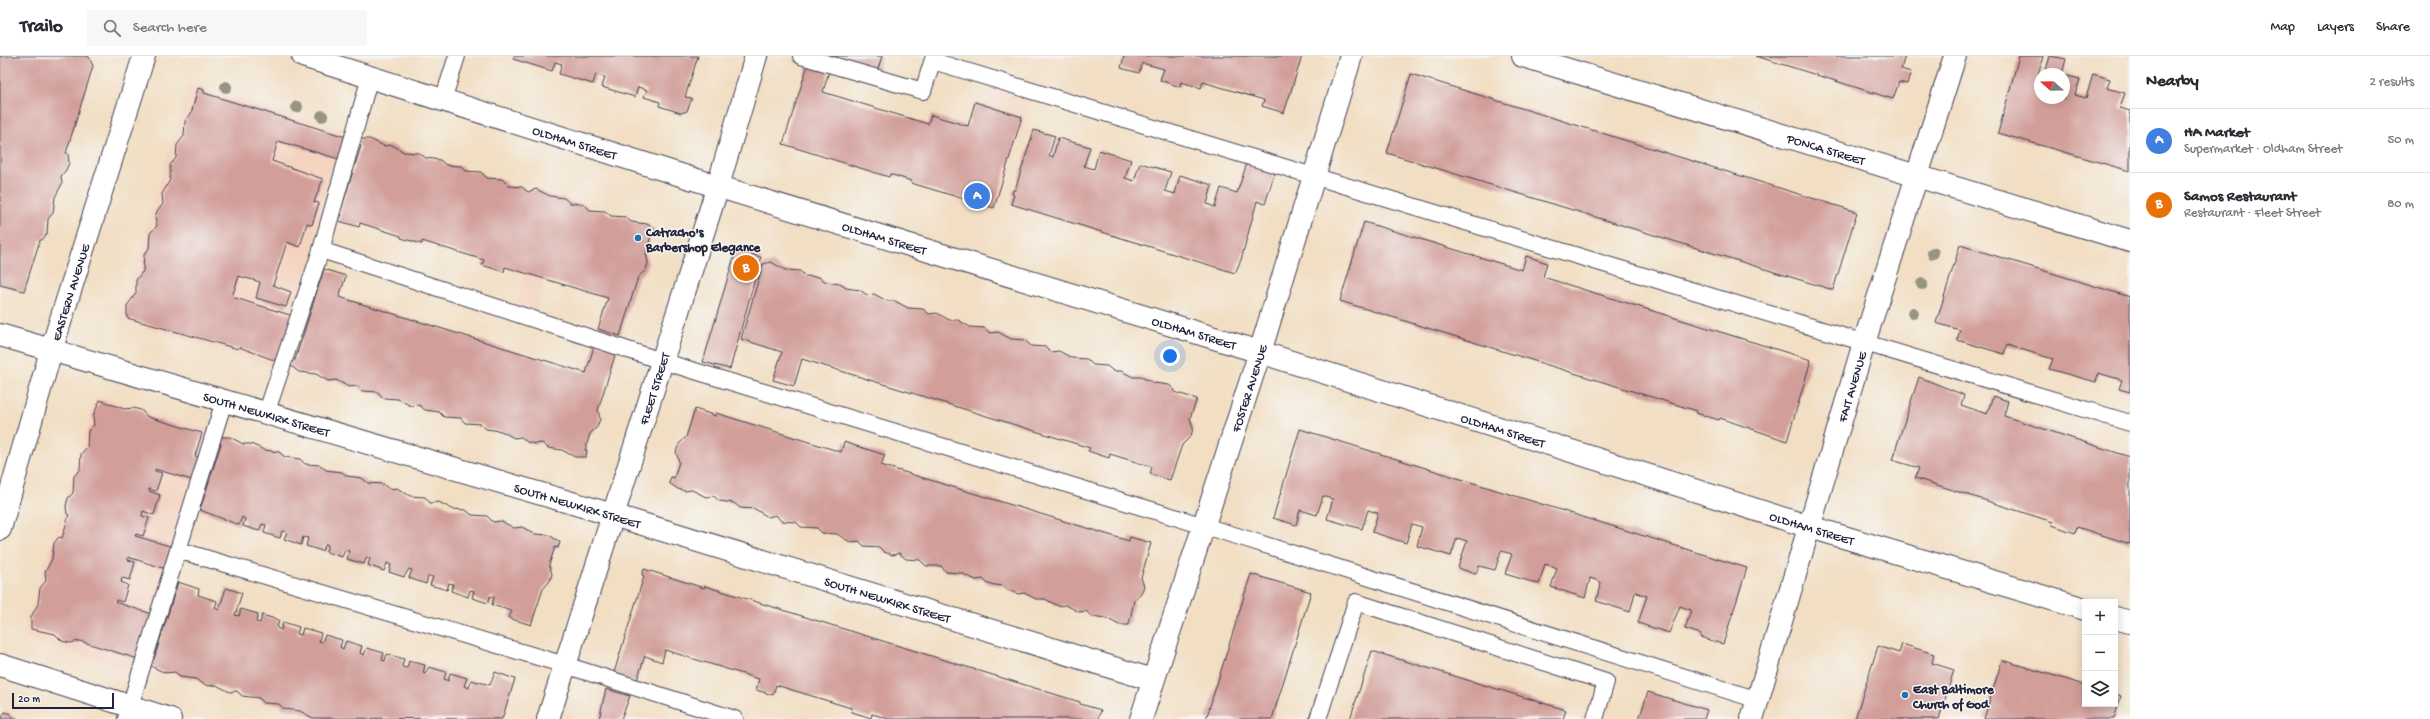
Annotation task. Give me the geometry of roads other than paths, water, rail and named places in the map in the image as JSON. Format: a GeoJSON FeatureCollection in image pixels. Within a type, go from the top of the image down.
{"type":"FeatureCollection","features":[{"type":"Feature","properties":{"kind":"street","name":"EASTERN AVENUE"},"geometry":{"type":"LineString","coordinates":[[0,529],[51,351],[144,56]]}},
{"type":"Feature","properties":{"kind":"street","name":"OLDHAM STREET"},"geometry":{"type":"LineString","coordinates":[[303,56],[718,186],[1260,352],[1810,527],[2082,608]]}},
{"type":"Feature","properties":{"kind":"street","name":"FLEET STREET"},"geometry":{"type":"LineString","coordinates":[[548,719],[718,186],[756,56]]}},
{"type":"Feature","properties":{"kind":"street","name":"FOSTER AVENUE"},"geometry":{"type":"LineString","coordinates":[[1141,719],[1260,352],[1313,175],[1351,56]]}},
{"type":"Feature","properties":{"kind":"street","name":"PONCA STREET"},"geometry":{"type":"LineString","coordinates":[[1523,56],[2130,241]]}},
{"type":"Feature","properties":{"kind":"street","name":"FAIT AVENUE"},"geometry":{"type":"LineString","coordinates":[[1755,710],[1864,344],[1955,56]]}},
{"type":"Feature","properties":{"kind":"street","name":"SOUTH NEWKIRK STREET"},"geometry":{"type":"LineString","coordinates":[[0,335],[613,515],[1153,680]]}},
{"type":"Feature","properties":{"kind":"street"},"geometry":{"type":"LineString","coordinates":[[2118,619],[2130,622]]}},
{"type":"Feature","properties":{"kind":"street"},"geometry":{"type":"LineString","coordinates":[[0,665],[128,713],[170,719]]}},
{"type":"Feature","properties":{"kind":"lane"},"geometry":{"type":"LineString","coordinates":[[444,100],[457,56]]}},
{"type":"Feature","properties":{"kind":"lane"},"geometry":{"type":"LineString","coordinates":[[801,56],[923,91],[933,58],[1864,344],[2130,423]]}},
{"type":"Feature","properties":{"kind":"lane"},"geometry":{"type":"LineString","coordinates":[[266,414],[321,250],[370,77]]}},
{"type":"Feature","properties":{"kind":"lane"},"geometry":{"type":"LineString","coordinates":[[321,250],[662,360],[1203,526],[1755,710]]}},
{"type":"Feature","properties":{"kind":"lane"},"geometry":{"type":"LineString","coordinates":[[128,713],[224,401]]}},
{"type":"Feature","properties":{"kind":"lane"},"geometry":{"type":"LineString","coordinates":[[178,550],[565,665],[735,719]]}},
{"type":"Feature","properties":{"kind":"lane"},"geometry":{"type":"LineString","coordinates":[[1318,719],[1356,602],[1606,682],[1595,719]]}},
{"type":"Feature","properties":{"kind":"place","name":"HA Market"},"geometry":{"type":"Point","coordinates":[977,196]}},
{"type":"Feature","properties":{"kind":"place","name":"Catracho's Barbershop Elegance"},"geometry":{"type":"Point","coordinates":[638,238]}},
{"type":"Feature","properties":{"kind":"place","name":"Samos Restaurant"},"geometry":{"type":"Point","coordinates":[746,268]}},
{"type":"Feature","properties":{"kind":"place","name":"East Baltimore Church of God"},"geometry":{"type":"Point","coordinates":[1905,695]}}]}
